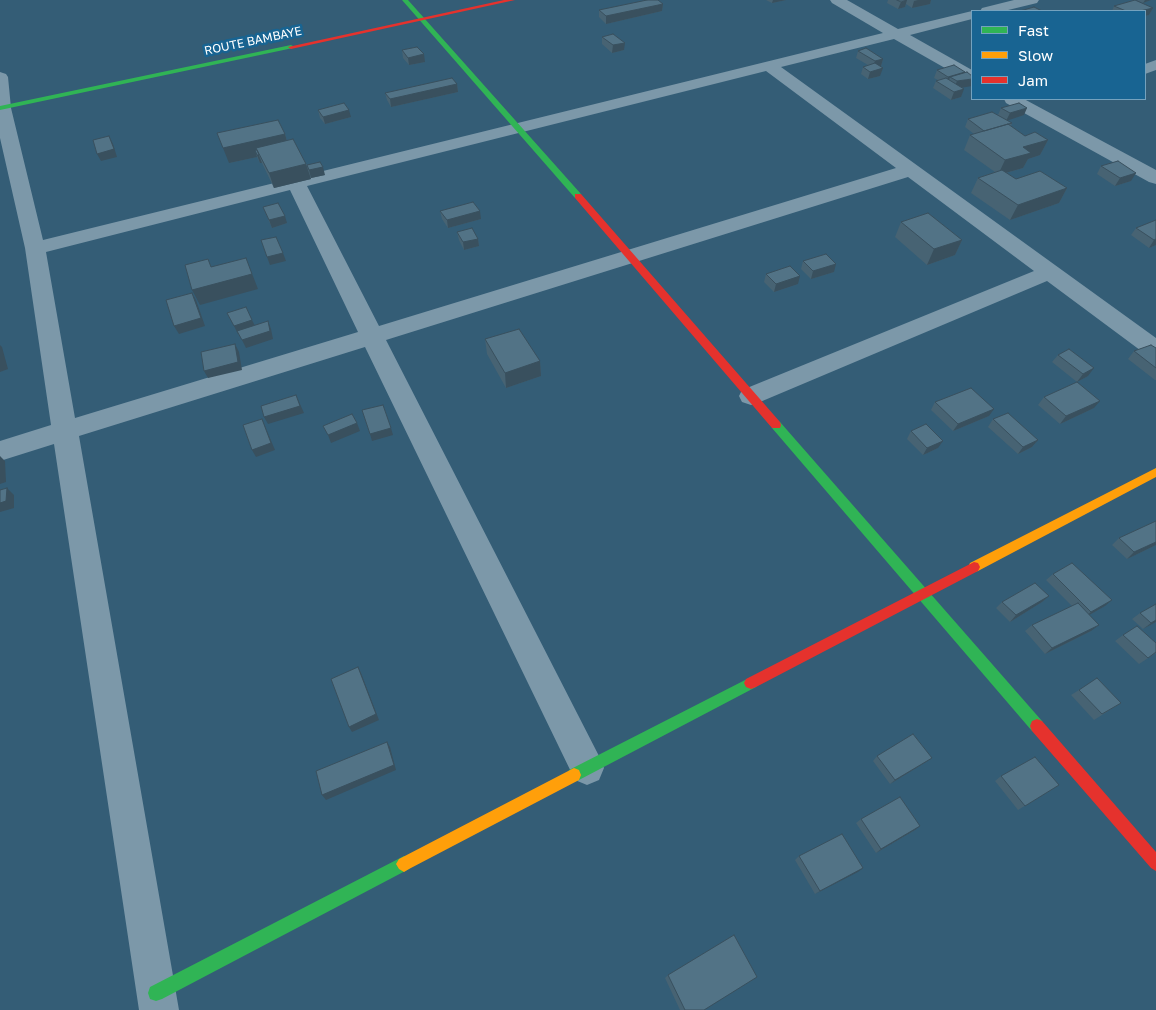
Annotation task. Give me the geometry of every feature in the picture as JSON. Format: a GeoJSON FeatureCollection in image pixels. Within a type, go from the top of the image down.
{"type":"FeatureCollection","features":[{"type":"Feature","properties":{"kind":"street"},"geometry":{"type":"LineString","coordinates":[[405,0],[519,128],[1156,863]]}},
{"type":"Feature","properties":{"kind":"street","name":"ROUTE BAMBAYE"},"geometry":{"type":"LineString","coordinates":[[1,108],[512,0]]}},
{"type":"Feature","properties":{"kind":"street"},"geometry":{"type":"LineString","coordinates":[[837,0],[971,76]]}},
{"type":"Feature","properties":{"kind":"street"},"geometry":{"type":"LineString","coordinates":[[991,10],[1032,0]]}},
{"type":"Feature","properties":{"kind":"street"},"geometry":{"type":"LineString","coordinates":[[35,248],[971,15]]}},
{"type":"Feature","properties":{"kind":"street"},"geometry":{"type":"LineString","coordinates":[[768,66],[1156,350]]}},
{"type":"Feature","properties":{"kind":"street"},"geometry":{"type":"LineString","coordinates":[[0,78],[1,108],[35,248],[158,1002],[586,768],[1156,472]]}},
{"type":"Feature","properties":{"kind":"street"},"geometry":{"type":"LineString","coordinates":[[1018,102],[1037,100]]}},
{"type":"Feature","properties":{"kind":"street"},"geometry":{"type":"LineString","coordinates":[[1018,102],[1156,178]]}},
{"type":"Feature","properties":{"kind":"street"},"geometry":{"type":"LineString","coordinates":[[0,451],[911,170]]}},
{"type":"Feature","properties":{"kind":"street"},"geometry":{"type":"LineString","coordinates":[[296,183],[586,768]]}},
{"type":"Feature","properties":{"kind":"street"},"geometry":{"type":"LineString","coordinates":[[751,396],[1050,272]]}},
{"type":"Feature","properties":{"kind":"building"},"geometry":{"type":"Polygon","coordinates":[[[647,0],[658,0],[663,4],[606,16],[599,10],[647,0]]]}},
{"type":"Feature","properties":{"kind":"building"},"geometry":{"type":"Polygon","coordinates":[[[1135,0],[1153,8],[1124,10],[1114,6],[1135,0]]]}},
{"type":"Feature","properties":{"kind":"building"},"geometry":{"type":"Polygon","coordinates":[[[1034,7],[1040,10],[1024,10],[1034,7]]]}},
{"type":"Feature","properties":{"kind":"building"},"geometry":{"type":"Polygon","coordinates":[[[613,34],[625,43],[613,45],[602,37],[613,34]]]}},
{"type":"Feature","properties":{"kind":"building"},"geometry":{"type":"Polygon","coordinates":[[[417,47],[424,54],[408,58],[402,50],[417,47]]]}},
{"type":"Feature","properties":{"kind":"building"},"geometry":{"type":"Polygon","coordinates":[[[866,48],[883,59],[875,61],[858,51],[866,48]]]}},
{"type":"Feature","properties":{"kind":"building"},"geometry":{"type":"Polygon","coordinates":[[[875,63],[883,68],[870,72],[863,67],[875,63]]]}},
{"type":"Feature","properties":{"kind":"building"},"geometry":{"type":"Polygon","coordinates":[[[954,65],[965,72],[948,77],[937,70],[954,65]]]}},
{"type":"Feature","properties":{"kind":"building"},"geometry":{"type":"Polygon","coordinates":[[[967,72],[971,75],[971,79],[957,81],[950,77],[967,72]]]}},
{"type":"Feature","properties":{"kind":"building"},"geometry":{"type":"Polygon","coordinates":[[[452,78],[457,84],[390,99],[385,93],[452,78]]]}},
{"type":"Feature","properties":{"kind":"building"},"geometry":{"type":"Polygon","coordinates":[[[946,78],[964,89],[954,92],[936,81],[946,78]]]}},
{"type":"Feature","properties":{"kind":"building"},"geometry":{"type":"Polygon","coordinates":[[[344,103],[349,110],[323,117],[318,110],[344,103]]]}},
{"type":"Feature","properties":{"kind":"building"},"geometry":{"type":"Polygon","coordinates":[[[1019,103],[1027,108],[1010,113],[1001,108],[1019,103]]]}},
{"type":"Feature","properties":{"kind":"building"},"geometry":{"type":"Polygon","coordinates":[[[992,112],[1012,123],[984,131],[968,119],[992,112]]]}},
{"type":"Feature","properties":{"kind":"building"},"geometry":{"type":"Polygon","coordinates":[[[278,120],[285,134],[223,148],[217,133],[278,120]]]}},
{"type":"Feature","properties":{"kind":"building"},"geometry":{"type":"Polygon","coordinates":[[[1008,124],[1025,136],[1035,132],[1048,140],[1023,147],[1031,153],[1005,160],[970,135],[1008,124]]]}},
{"type":"Feature","properties":{"kind":"building"},"geometry":{"type":"Polygon","coordinates":[[[109,136],[114,149],[97,154],[93,140],[109,136]]]}},
{"type":"Feature","properties":{"kind":"building"},"geometry":{"type":"Polygon","coordinates":[[[293,139],[306,164],[269,173],[256,148],[293,139]]]}},
{"type":"Feature","properties":{"kind":"building"},"geometry":{"type":"Polygon","coordinates":[[[1118,161],[1136,173],[1120,178],[1101,166],[1118,161]]]}},
{"type":"Feature","properties":{"kind":"building"},"geometry":{"type":"Polygon","coordinates":[[[320,162],[323,167],[309,170],[307,165],[320,162]]]}},
{"type":"Feature","properties":{"kind":"building"},"geometry":{"type":"Polygon","coordinates":[[[1002,170],[1016,179],[1040,171],[1067,188],[1018,205],[978,178],[1002,170]]]}},
{"type":"Feature","properties":{"kind":"building"},"geometry":{"type":"Polygon","coordinates":[[[473,202],[480,211],[447,220],[440,211],[473,202]]]}},
{"type":"Feature","properties":{"kind":"building"},"geometry":{"type":"Polygon","coordinates":[[[278,203],[285,216],[269,220],[263,207],[278,203]]]}},
{"type":"Feature","properties":{"kind":"building"},"geometry":{"type":"Polygon","coordinates":[[[928,213],[962,240],[934,249],[901,222],[928,213]]]}},
{"type":"Feature","properties":{"kind":"building"},"geometry":{"type":"Polygon","coordinates":[[[1156,220],[1156,239],[1154,240],[1136,228],[1156,220]]]}},
{"type":"Feature","properties":{"kind":"building"},"geometry":{"type":"Polygon","coordinates":[[[472,228],[478,239],[463,242],[457,232],[472,228]]]}},
{"type":"Feature","properties":{"kind":"building"},"geometry":{"type":"Polygon","coordinates":[[[276,237],[283,253],[267,257],[261,240],[276,237]]]}},
{"type":"Feature","properties":{"kind":"building"},"geometry":{"type":"Polygon","coordinates":[[[826,254],[836,264],[813,271],[803,261],[826,254]]]}},
{"type":"Feature","properties":{"kind":"building"},"geometry":{"type":"Polygon","coordinates":[[[246,258],[252,274],[192,290],[185,265],[208,259],[211,267],[246,258]]]}},
{"type":"Feature","properties":{"kind":"building"},"geometry":{"type":"Polygon","coordinates":[[[790,266],[800,276],[776,284],[766,274],[790,266]]]}},
{"type":"Feature","properties":{"kind":"building"},"geometry":{"type":"Polygon","coordinates":[[[192,293],[201,318],[174,326],[166,300],[192,293]]]}},
{"type":"Feature","properties":{"kind":"building"},"geometry":{"type":"Polygon","coordinates":[[[246,307],[252,320],[234,326],[227,313],[246,307]]]}},
{"type":"Feature","properties":{"kind":"building"},"geometry":{"type":"Polygon","coordinates":[[[268,321],[270,331],[242,340],[237,331],[268,321]]]}},
{"type":"Feature","properties":{"kind":"building"},"geometry":{"type":"Polygon","coordinates":[[[519,329],[540,361],[505,373],[485,339],[519,329]]]}},
{"type":"Feature","properties":{"kind":"building"},"geometry":{"type":"Polygon","coordinates":[[[235,344],[238,362],[204,371],[201,352],[235,344]]]}},
{"type":"Feature","properties":{"kind":"building"},"geometry":{"type":"Polygon","coordinates":[[[1151,345],[1156,348],[1156,368],[1134,351],[1151,345]]]}},
{"type":"Feature","properties":{"kind":"building"},"geometry":{"type":"Polygon","coordinates":[[[1069,349],[1094,368],[1083,374],[1058,355],[1069,349]]]}},
{"type":"Feature","properties":{"kind":"building"},"geometry":{"type":"Polygon","coordinates":[[[1077,382],[1100,401],[1066,416],[1044,397],[1077,382]]]}},
{"type":"Feature","properties":{"kind":"building"},"geometry":{"type":"Polygon","coordinates":[[[971,388],[994,409],[958,424],[935,402],[971,388]]]}},
{"type":"Feature","properties":{"kind":"building"},"geometry":{"type":"Polygon","coordinates":[[[296,395],[300,406],[264,417],[261,406],[296,395]]]}},
{"type":"Feature","properties":{"kind":"building"},"geometry":{"type":"Polygon","coordinates":[[[383,405],[391,428],[370,434],[362,410],[383,405]]]}},
{"type":"Feature","properties":{"kind":"building"},"geometry":{"type":"Polygon","coordinates":[[[1008,413],[1038,440],[1023,447],[993,419],[1008,413]]]}},
{"type":"Feature","properties":{"kind":"building"},"geometry":{"type":"Polygon","coordinates":[[[352,414],[357,423],[328,435],[323,426],[352,414]]]}},
{"type":"Feature","properties":{"kind":"building"},"geometry":{"type":"Polygon","coordinates":[[[262,419],[271,443],[252,450],[243,425],[262,419]]]}},
{"type":"Feature","properties":{"kind":"building"},"geometry":{"type":"Polygon","coordinates":[[[926,424],[943,441],[927,448],[911,431],[926,424]]]}},
{"type":"Feature","properties":{"kind":"building"},"geometry":{"type":"Polygon","coordinates":[[[7,488],[6,501],[0,503],[0,490],[7,488]]]}},
{"type":"Feature","properties":{"kind":"building"},"geometry":{"type":"Polygon","coordinates":[[[1156,521],[1156,542],[1134,552],[1119,538],[1156,521]]]}},
{"type":"Feature","properties":{"kind":"building"},"geometry":{"type":"Polygon","coordinates":[[[1072,563],[1112,600],[1091,612],[1053,574],[1072,563]]]}},
{"type":"Feature","properties":{"kind":"building"},"geometry":{"type":"Polygon","coordinates":[[[1035,583],[1049,596],[1016,615],[1002,602],[1035,583]]]}},
{"type":"Feature","properties":{"kind":"building"},"geometry":{"type":"Polygon","coordinates":[[[1078,603],[1099,625],[1052,648],[1032,625],[1078,603]]]}},
{"type":"Feature","properties":{"kind":"building"},"geometry":{"type":"Polygon","coordinates":[[[1156,604],[1156,620],[1151,623],[1140,613],[1156,604]]]}},
{"type":"Feature","properties":{"kind":"building"},"geometry":{"type":"Polygon","coordinates":[[[1137,626],[1156,643],[1156,652],[1148,658],[1123,635],[1137,626]]]}},
{"type":"Feature","properties":{"kind":"building"},"geometry":{"type":"Polygon","coordinates":[[[358,667],[376,714],[349,727],[331,679],[358,667]]]}},
{"type":"Feature","properties":{"kind":"building"},"geometry":{"type":"Polygon","coordinates":[[[1097,678],[1121,703],[1102,714],[1079,690],[1097,678]]]}},
{"type":"Feature","properties":{"kind":"building"},"geometry":{"type":"Polygon","coordinates":[[[913,734],[932,758],[895,780],[877,756],[913,734]]]}},
{"type":"Feature","properties":{"kind":"building"},"geometry":{"type":"Polygon","coordinates":[[[387,742],[394,765],[322,795],[316,771],[387,742]]]}},
{"type":"Feature","properties":{"kind":"building"},"geometry":{"type":"Polygon","coordinates":[[[1035,757],[1059,785],[1025,806],[1001,776],[1035,757]]]}},
{"type":"Feature","properties":{"kind":"building"},"geometry":{"type":"Polygon","coordinates":[[[900,797],[920,826],[881,849],[861,819],[900,797]]]}},
{"type":"Feature","properties":{"kind":"building"},"geometry":{"type":"Polygon","coordinates":[[[842,834],[863,868],[820,891],[799,856],[842,834]]]}},
{"type":"Feature","properties":{"kind":"building"},"geometry":{"type":"Polygon","coordinates":[[[734,935],[757,977],[704,1010],[685,1010],[668,975],[734,935]]]}},
{"type":"Feature","properties":{"kind":"traffic: fast"},"geometry":{"type":"LineString","coordinates":[[405,0],[578,196]]}},
{"type":"Feature","properties":{"kind":"traffic: fast"},"geometry":{"type":"LineString","coordinates":[[0,108],[291,47]]}},
{"type":"Feature","properties":{"kind":"traffic: fast"},"geometry":{"type":"LineString","coordinates":[[776,425],[1037,726]]}},
{"type":"Feature","properties":{"kind":"traffic: fast"},"geometry":{"type":"LineString","coordinates":[[574,775],[751,683]]}},
{"type":"Feature","properties":{"kind":"traffic: fast"},"geometry":{"type":"LineString","coordinates":[[156,993],[404,864]]}},
{"type":"Feature","properties":{"kind":"traffic: slow"},"geometry":{"type":"LineString","coordinates":[[974,567],[1156,472]]}},
{"type":"Feature","properties":{"kind":"traffic: slow"},"geometry":{"type":"LineString","coordinates":[[404,864],[574,775]]}},
{"type":"Feature","properties":{"kind":"traffic: jam"},"geometry":{"type":"LineString","coordinates":[[291,47],[512,0]]}},
{"type":"Feature","properties":{"kind":"traffic: jam"},"geometry":{"type":"LineString","coordinates":[[578,196],[776,425]]}},
{"type":"Feature","properties":{"kind":"traffic: jam"},"geometry":{"type":"LineString","coordinates":[[751,683],[974,567]]}},
{"type":"Feature","properties":{"kind":"traffic: jam"},"geometry":{"type":"LineString","coordinates":[[1037,726],[1156,863]]}}]}
